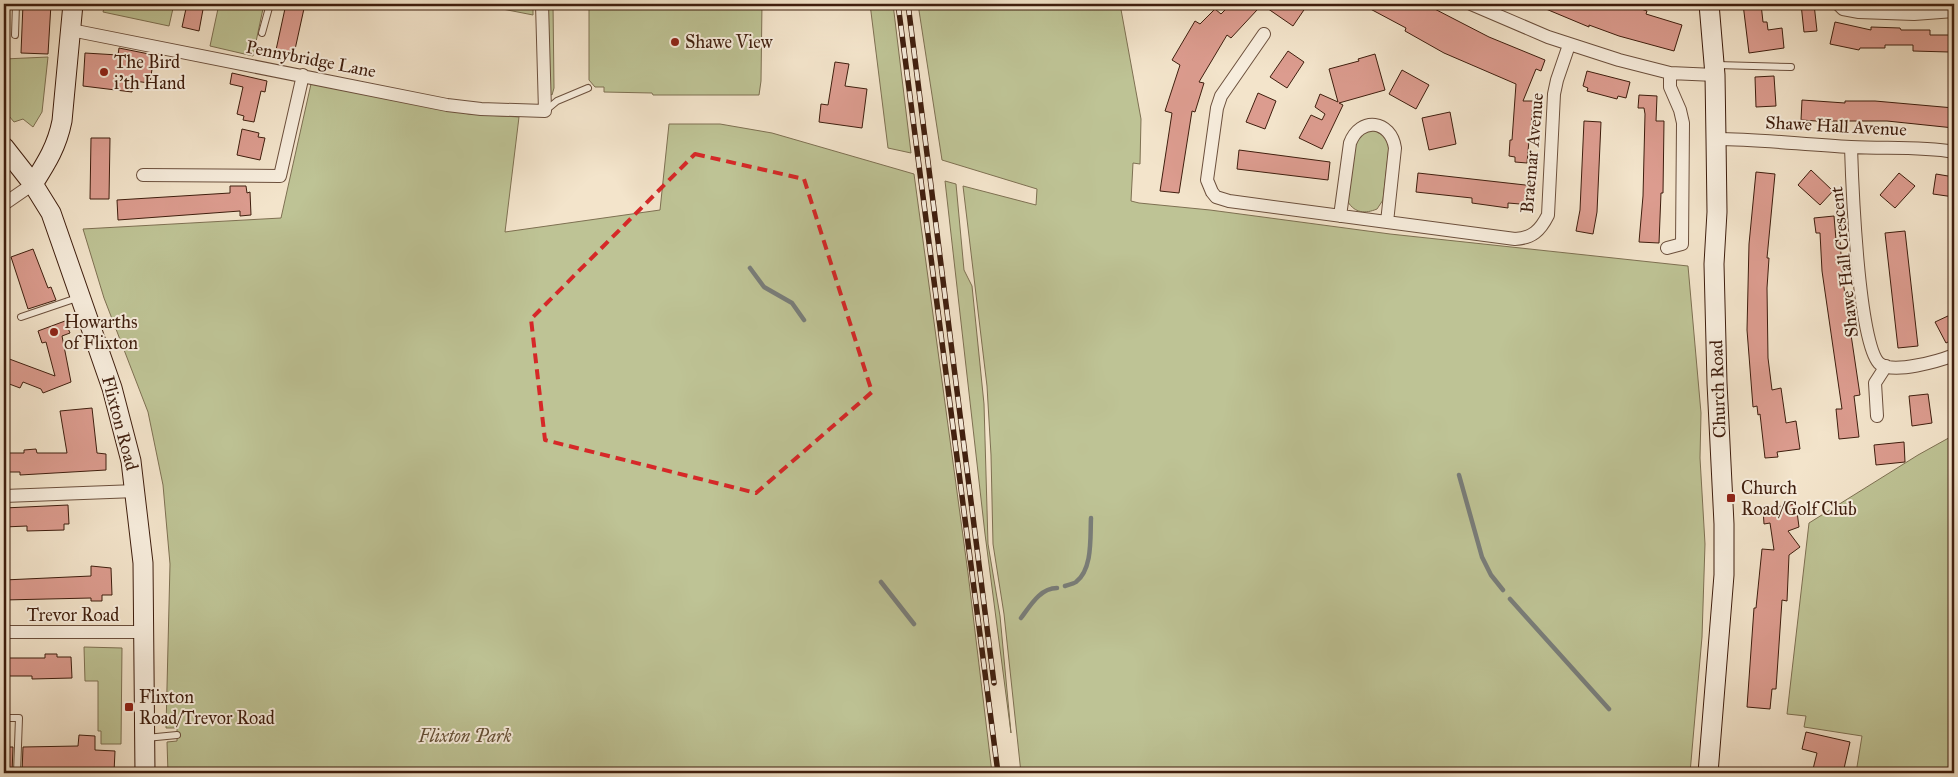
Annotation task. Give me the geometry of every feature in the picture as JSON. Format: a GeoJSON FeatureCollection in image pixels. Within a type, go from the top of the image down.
{"type":"FeatureCollection","features":[{"type":"Feature","properties":{"kind":"main road"},"geometry":{"type":"LineString","coordinates":[[33,184],[54,150],[59,138],[73,4]]}},
{"type":"Feature","properties":{"kind":"main road","name":"Church Road"},"geometry":{"type":"LineString","coordinates":[[1708,773],[1724,566],[1715,310],[1716,139],[1714,70],[1709,4]]}},
{"type":"Feature","properties":{"kind":"main road","name":"Flixton Road"},"geometry":{"type":"LineString","coordinates":[[4,148],[33,184],[51,213],[112,388],[131,461],[143,562],[144,773]]}},
{"type":"Feature","properties":{"kind":"street"},"geometry":{"type":"LineString","coordinates":[[542,4],[546,111]]}},
{"type":"Feature","properties":{"kind":"street"},"geometry":{"type":"LineString","coordinates":[[1470,4],[1569,45],[1619,60],[1670,73],[1714,70]]}},
{"type":"Feature","properties":{"kind":"street"},"geometry":{"type":"LineString","coordinates":[[1838,4],[1843,10],[1859,12],[1914,14],[1954,10]]}},
{"type":"Feature","properties":{"kind":"street","name":"Pennybridge Lane"},"geometry":{"type":"LineString","coordinates":[[71,30],[464,108],[546,111]]}},
{"type":"Feature","properties":{"kind":"street","name":"Braemar Avenue"},"geometry":{"type":"LineString","coordinates":[[1264,34],[1218,102],[1207,173],[1209,187],[1216,197],[1229,201],[1515,239],[1533,236],[1544,223],[1549,208],[1554,94],[1559,72],[1569,45]]}},
{"type":"Feature","properties":{"kind":"street"},"geometry":{"type":"LineString","coordinates":[[1666,248],[1682,244],[1683,213],[1683,116],[1671,94],[1670,73]]}},
{"type":"Feature","properties":{"kind":"street"},"geometry":{"type":"LineString","coordinates":[[143,175],[280,176],[303,76]]}},
{"type":"Feature","properties":{"kind":"street"},"geometry":{"type":"LineString","coordinates":[[1340,216],[1350,144],[1353,135],[1365,125],[1373,124],[1383,127],[1394,140],[1395,148],[1387,222]]}},
{"type":"Feature","properties":{"kind":"street","name":"Shawe Hall Avenue"},"geometry":{"type":"LineString","coordinates":[[1716,139],[1754,139],[1851,147],[1922,148],[1954,152]]}},
{"type":"Feature","properties":{"kind":"street","name":"Shawe Hall Crescent"},"geometry":{"type":"LineString","coordinates":[[1851,147],[1853,213],[1864,309],[1871,348],[1875,358],[1886,366]]}},
{"type":"Feature","properties":{"kind":"street"},"geometry":{"type":"LineString","coordinates":[[4,204],[33,184]]}},
{"type":"Feature","properties":{"kind":"street"},"geometry":{"type":"LineString","coordinates":[[1877,416],[1875,383],[1886,366],[1934,362],[1954,355]]}},
{"type":"Feature","properties":{"kind":"street"},"geometry":{"type":"LineString","coordinates":[[4,496],[136,491]]}},
{"type":"Feature","properties":{"kind":"street","name":"Trevor Road"},"geometry":{"type":"LineString","coordinates":[[4,632],[143,632]]}},
{"type":"Feature","properties":{"kind":"lane"},"geometry":{"type":"LineString","coordinates":[[15,35],[16,4]]}},
{"type":"Feature","properties":{"kind":"lane"},"geometry":{"type":"LineString","coordinates":[[262,33],[270,4]]}},
{"type":"Feature","properties":{"kind":"lane"},"geometry":{"type":"LineString","coordinates":[[1714,70],[1791,67]]}},
{"type":"Feature","properties":{"kind":"lane"},"geometry":{"type":"LineString","coordinates":[[546,111],[557,101],[588,88]]}},
{"type":"Feature","properties":{"kind":"lane"},"geometry":{"type":"LineString","coordinates":[[21,317],[81,297]]}},
{"type":"Feature","properties":{"kind":"lane"},"geometry":{"type":"LineString","coordinates":[[4,718],[19,718],[17,773]]}},
{"type":"Feature","properties":{"kind":"lane"},"geometry":{"type":"LineString","coordinates":[[144,738],[177,735]]}},
{"type":"Feature","properties":{"kind":"highlighted area"},"geometry":{"type":"Polygon","coordinates":[[[695,154],[804,179],[872,392],[756,493],[545,440],[531,319],[695,154]]]}},
{"type":"Feature","properties":{"kind":"green space"},"geometry":{"type":"Polygon","coordinates":[[[105,4],[174,4],[169,26],[103,12],[105,4]]]}},
{"type":"Feature","properties":{"kind":"green space"},"geometry":{"type":"Polygon","coordinates":[[[219,4],[264,4],[253,56],[210,46],[219,4]]]}},
{"type":"Feature","properties":{"kind":"green space"},"geometry":{"type":"Polygon","coordinates":[[[477,4],[533,4],[533,15],[477,4]]]}},
{"type":"Feature","properties":{"kind":"green space"},"geometry":{"type":"Polygon","coordinates":[[[546,4],[553,4],[554,88],[552,95],[549,93],[546,4]]]}},
{"type":"Feature","properties":{"kind":"green space","name":"Shawe View"},"geometry":{"type":"Polygon","coordinates":[[[589,4],[762,4],[761,81],[759,95],[653,95],[652,93],[604,92],[604,87],[595,87],[589,80],[589,4]]]}},
{"type":"Feature","properties":{"kind":"green space"},"geometry":{"type":"Polygon","coordinates":[[[870,4],[893,4],[911,153],[888,148],[870,4]]]}},
{"type":"Feature","properties":{"kind":"green space"},"geometry":{"type":"Polygon","coordinates":[[[918,4],[1120,4],[1141,119],[1140,164],[1133,163],[1131,201],[1390,234],[1688,266],[1701,413],[1700,458],[1705,544],[1702,637],[1690,773],[1021,773],[1004,614],[993,544],[987,386],[963,186],[1036,205],[1037,189],[942,160],[918,4]]]}},
{"type":"Feature","properties":{"kind":"green space"},"geometry":{"type":"Polygon","coordinates":[[[48,57],[42,112],[33,127],[23,119],[14,122],[4,110],[4,59],[48,57]]]}},
{"type":"Feature","properties":{"kind":"green space","name":"Flixton Park"},"geometry":{"type":"Polygon","coordinates":[[[311,84],[469,114],[519,117],[505,232],[660,210],[669,124],[720,124],[772,133],[914,174],[968,573],[992,773],[168,773],[167,742],[177,741],[177,728],[166,728],[170,564],[163,485],[148,412],[104,298],[83,229],[281,218],[311,84]]]}},
{"type":"Feature","properties":{"kind":"green space"},"geometry":{"type":"Polygon","coordinates":[[[1374,130],[1385,137],[1389,147],[1383,200],[1377,209],[1361,212],[1348,202],[1355,144],[1362,134],[1374,130]]]}},
{"type":"Feature","properties":{"kind":"green space"},"geometry":{"type":"Polygon","coordinates":[[[945,181],[956,184],[964,270],[972,286],[984,404],[988,544],[1000,616],[1011,733],[985,534],[945,181]]]}},
{"type":"Feature","properties":{"kind":"green space"},"geometry":{"type":"Polygon","coordinates":[[[1954,435],[1954,773],[1856,773],[1862,736],[1804,727],[1806,716],[1787,714],[1809,523],[1918,455],[1954,435]]]}},
{"type":"Feature","properties":{"kind":"green space"},"geometry":{"type":"Polygon","coordinates":[[[84,647],[122,648],[121,744],[101,744],[101,731],[98,731],[98,681],[85,681],[84,647]]]}},
{"type":"Feature","properties":{"kind":"building"},"geometry":{"type":"Polygon","coordinates":[[[23,4],[51,4],[48,54],[21,53],[23,4]]]}},
{"type":"Feature","properties":{"kind":"building"},"geometry":{"type":"Polygon","coordinates":[[[187,4],[204,4],[199,31],[182,27],[187,4]]]}},
{"type":"Feature","properties":{"kind":"building"},"geometry":{"type":"Polygon","coordinates":[[[286,4],[305,4],[294,54],[276,50],[286,4]]]}},
{"type":"Feature","properties":{"kind":"building"},"geometry":{"type":"Polygon","coordinates":[[[1231,4],[1250,4],[1257,10],[1231,38],[1227,35],[1199,82],[1204,83],[1195,112],[1192,111],[1179,193],[1160,191],[1172,113],[1165,111],[1180,65],[1172,60],[1195,21],[1200,24],[1215,9],[1221,14],[1231,4]]]}},
{"type":"Feature","properties":{"kind":"building"},"geometry":{"type":"Polygon","coordinates":[[[1261,4],[1308,4],[1293,26],[1261,4]]]}},
{"type":"Feature","properties":{"kind":"building"},"geometry":{"type":"Polygon","coordinates":[[[1361,4],[1425,4],[1489,37],[1545,60],[1541,71],[1536,69],[1523,101],[1533,101],[1531,128],[1534,128],[1533,140],[1529,140],[1527,163],[1515,162],[1515,157],[1509,156],[1516,84],[1444,53],[1405,31],[1406,28],[1361,4]]]}},
{"type":"Feature","properties":{"kind":"building"},"geometry":{"type":"Polygon","coordinates":[[[1534,4],[1609,4],[1620,8],[1622,4],[1627,4],[1647,11],[1646,14],[1682,25],[1674,51],[1619,36],[1589,25],[1589,27],[1534,4]]]}},
{"type":"Feature","properties":{"kind":"building"},"geometry":{"type":"Polygon","coordinates":[[[1743,4],[1761,4],[1763,22],[1767,22],[1768,30],[1782,28],[1784,48],[1749,53],[1743,4]]]}},
{"type":"Feature","properties":{"kind":"building"},"geometry":{"type":"Polygon","coordinates":[[[1801,4],[1814,4],[1817,31],[1804,32],[1801,4]]]}},
{"type":"Feature","properties":{"kind":"building"},"geometry":{"type":"Polygon","coordinates":[[[1835,22],[1871,30],[1871,27],[1900,28],[1901,30],[1930,30],[1930,35],[1949,35],[1949,52],[1913,51],[1913,45],[1885,45],[1885,48],[1860,48],[1859,50],[1830,44],[1835,22]]]}},
{"type":"Feature","properties":{"kind":"building"},"geometry":{"type":"Polygon","coordinates":[[[119,48],[154,55],[150,83],[133,81],[132,92],[83,86],[85,53],[118,55],[119,48]]]}},
{"type":"Feature","properties":{"kind":"building"},"geometry":{"type":"Polygon","coordinates":[[[1288,51],[1304,62],[1287,88],[1270,77],[1288,51]]]}},
{"type":"Feature","properties":{"kind":"building"},"geometry":{"type":"Polygon","coordinates":[[[1375,54],[1385,90],[1339,103],[1343,105],[1322,149],[1299,138],[1311,115],[1322,120],[1325,114],[1315,107],[1320,94],[1338,102],[1329,69],[1359,61],[1358,59],[1375,54]]]}},
{"type":"Feature","properties":{"kind":"building"},"geometry":{"type":"Polygon","coordinates":[[[835,62],[849,64],[845,86],[867,89],[862,128],[819,122],[821,104],[828,105],[835,62]]]}},
{"type":"Feature","properties":{"kind":"building"},"geometry":{"type":"Polygon","coordinates":[[[1402,70],[1429,85],[1416,109],[1389,94],[1402,70]]]}},
{"type":"Feature","properties":{"kind":"building"},"geometry":{"type":"Polygon","coordinates":[[[1587,71],[1630,82],[1626,98],[1618,96],[1617,99],[1587,91],[1588,88],[1583,86],[1587,71]]]}},
{"type":"Feature","properties":{"kind":"building"},"geometry":{"type":"Polygon","coordinates":[[[232,73],[267,81],[265,92],[261,91],[254,122],[243,120],[244,116],[237,114],[243,87],[230,84],[232,73]]]}},
{"type":"Feature","properties":{"kind":"building"},"geometry":{"type":"Polygon","coordinates":[[[1774,76],[1776,106],[1756,107],[1755,77],[1774,76]]]}},
{"type":"Feature","properties":{"kind":"building"},"geometry":{"type":"Polygon","coordinates":[[[1258,93],[1276,101],[1265,129],[1246,122],[1258,93]]]}},
{"type":"Feature","properties":{"kind":"building"},"geometry":{"type":"Polygon","coordinates":[[[1639,95],[1657,96],[1656,121],[1664,121],[1663,193],[1661,193],[1659,243],[1639,242],[1643,196],[1645,114],[1644,108],[1638,108],[1639,95]]]}},
{"type":"Feature","properties":{"kind":"building"},"geometry":{"type":"Polygon","coordinates":[[[1802,100],[1845,103],[1845,101],[1875,101],[1954,108],[1954,128],[1887,121],[1831,122],[1801,120],[1802,100]]]}},
{"type":"Feature","properties":{"kind":"building"},"geometry":{"type":"Polygon","coordinates":[[[1450,112],[1456,144],[1429,150],[1422,118],[1450,112]]]}},
{"type":"Feature","properties":{"kind":"building"},"geometry":{"type":"Polygon","coordinates":[[[1584,121],[1601,122],[1597,212],[1593,234],[1576,231],[1580,210],[1584,121]]]}},
{"type":"Feature","properties":{"kind":"building"},"geometry":{"type":"Polygon","coordinates":[[[242,129],[259,133],[258,137],[265,138],[260,160],[237,155],[242,129]]]}},
{"type":"Feature","properties":{"kind":"building"},"geometry":{"type":"Polygon","coordinates":[[[91,138],[110,138],[109,199],[90,199],[91,138]]]}},
{"type":"Feature","properties":{"kind":"building"},"geometry":{"type":"Polygon","coordinates":[[[1239,150],[1330,162],[1328,180],[1237,169],[1239,150]]]}},
{"type":"Feature","properties":{"kind":"building"},"geometry":{"type":"Polygon","coordinates":[[[1811,170],[1833,191],[1820,205],[1798,185],[1811,170]]]}},
{"type":"Feature","properties":{"kind":"building"},"geometry":{"type":"Polygon","coordinates":[[[1756,172],[1775,174],[1767,258],[1769,258],[1767,288],[1768,358],[1772,390],[1781,388],[1786,423],[1796,421],[1800,449],[1777,452],[1778,457],[1765,458],[1760,414],[1758,415],[1757,406],[1753,407],[1747,330],[1749,244],[1756,172]]]}},
{"type":"Feature","properties":{"kind":"building"},"geometry":{"type":"Polygon","coordinates":[[[1418,173],[1534,186],[1532,205],[1508,203],[1508,208],[1472,203],[1472,198],[1416,192],[1418,173]]]}},
{"type":"Feature","properties":{"kind":"building"},"geometry":{"type":"Polygon","coordinates":[[[1899,173],[1915,186],[1895,208],[1880,195],[1899,173]]]}},
{"type":"Feature","properties":{"kind":"building"},"geometry":{"type":"Polygon","coordinates":[[[1936,174],[1954,177],[1954,197],[1933,194],[1936,174]]]}},
{"type":"Feature","properties":{"kind":"building"},"geometry":{"type":"Polygon","coordinates":[[[230,186],[246,186],[247,193],[250,192],[251,215],[240,216],[240,211],[118,220],[117,200],[230,193],[230,186]]]}},
{"type":"Feature","properties":{"kind":"building"},"geometry":{"type":"Polygon","coordinates":[[[1834,216],[1836,240],[1840,240],[1843,281],[1860,395],[1854,396],[1859,437],[1839,439],[1836,409],[1842,409],[1822,271],[1820,233],[1816,233],[1814,218],[1834,216]]]}},
{"type":"Feature","properties":{"kind":"building"},"geometry":{"type":"Polygon","coordinates":[[[1905,231],[1918,346],[1898,348],[1885,233],[1905,231]]]}},
{"type":"Feature","properties":{"kind":"building"},"geometry":{"type":"Polygon","coordinates":[[[33,249],[48,288],[51,287],[56,300],[28,309],[11,257],[33,249]]]}},
{"type":"Feature","properties":{"kind":"building"},"geometry":{"type":"Polygon","coordinates":[[[1950,315],[1954,322],[1954,339],[1946,343],[1935,322],[1950,315]]]}},
{"type":"Feature","properties":{"kind":"building"},"geometry":{"type":"Polygon","coordinates":[[[65,321],[70,333],[62,336],[71,382],[43,393],[41,389],[23,382],[20,388],[4,382],[4,357],[55,376],[46,342],[42,343],[38,331],[65,321]]]}},
{"type":"Feature","properties":{"kind":"building"},"geometry":{"type":"Polygon","coordinates":[[[1928,394],[1932,423],[1912,426],[1909,396],[1928,394]]]}},
{"type":"Feature","properties":{"kind":"building"},"geometry":{"type":"Polygon","coordinates":[[[92,408],[97,453],[106,454],[106,470],[20,475],[20,472],[4,472],[4,453],[24,453],[24,450],[36,449],[37,453],[67,453],[60,411],[92,408]]]}},
{"type":"Feature","properties":{"kind":"building"},"geometry":{"type":"Polygon","coordinates":[[[1904,442],[1905,462],[1876,465],[1874,445],[1904,442]]]}},
{"type":"Feature","properties":{"kind":"building"},"geometry":{"type":"Polygon","coordinates":[[[1796,504],[1799,527],[1788,531],[1800,547],[1789,555],[1787,601],[1782,600],[1776,689],[1772,689],[1770,709],[1747,707],[1754,608],[1756,608],[1762,549],[1774,550],[1770,523],[1764,524],[1763,509],[1796,504]]]}},
{"type":"Feature","properties":{"kind":"building"},"geometry":{"type":"Polygon","coordinates":[[[68,505],[69,524],[64,524],[64,530],[27,531],[27,526],[4,527],[4,508],[68,505]]]}},
{"type":"Feature","properties":{"kind":"building"},"geometry":{"type":"Polygon","coordinates":[[[91,566],[111,568],[112,595],[102,595],[102,601],[91,601],[91,598],[4,600],[4,580],[91,576],[91,566]]]}},
{"type":"Feature","properties":{"kind":"building"},"geometry":{"type":"Polygon","coordinates":[[[45,654],[57,654],[57,657],[71,657],[72,678],[32,679],[32,676],[4,676],[4,658],[45,658],[45,654]]]}},
{"type":"Feature","properties":{"kind":"building"},"geometry":{"type":"Polygon","coordinates":[[[1806,732],[1850,742],[1843,773],[1812,773],[1817,753],[1802,749],[1806,732]]]}},
{"type":"Feature","properties":{"kind":"building"},"geometry":{"type":"Polygon","coordinates":[[[79,735],[95,736],[95,750],[115,751],[114,773],[22,773],[23,747],[78,746],[79,735]]]}},
{"type":"Feature","properties":{"kind":"building"},"geometry":{"type":"Polygon","coordinates":[[[4,747],[13,747],[12,773],[4,773],[4,747]]]}},
{"type":"Feature","properties":{"kind":"waterway"},"geometry":{"type":"LineString","coordinates":[[750,268],[764,287],[792,303],[804,320]]}},
{"type":"Feature","properties":{"kind":"waterway"},"geometry":{"type":"LineString","coordinates":[[1459,475],[1482,557],[1491,575],[1503,590]]}},
{"type":"Feature","properties":{"kind":"waterway"},"geometry":{"type":"LineString","coordinates":[[1065,586],[1076,582],[1085,569],[1090,552],[1091,518]]}},
{"type":"Feature","properties":{"kind":"waterway"},"geometry":{"type":"LineString","coordinates":[[881,582],[914,624]]}},
{"type":"Feature","properties":{"kind":"waterway"},"geometry":{"type":"LineString","coordinates":[[1021,618],[1041,594],[1057,588]]}},
{"type":"Feature","properties":{"kind":"waterway"},"geometry":{"type":"LineString","coordinates":[[1510,599],[1609,709]]}},
{"type":"Feature","properties":{"kind":"railway"},"geometry":{"type":"LineString","coordinates":[[898,4],[998,773]]}},
{"type":"Feature","properties":{"kind":"railway"},"geometry":{"type":"LineString","coordinates":[[908,4],[994,683]]}},
{"type":"Feature","properties":{"kind":"place","name":"Shawe View"},"geometry":{"type":"Point","coordinates":[675,42]}},
{"type":"Feature","properties":{"kind":"place","name":"The Bird i'th Hand"},"geometry":{"type":"Point","coordinates":[104,72]}},
{"type":"Feature","properties":{"kind":"place","name":"Howarths of Flixton"},"geometry":{"type":"Point","coordinates":[54,332]}},
{"type":"Feature","properties":{"kind":"place","name":"Church Road/Golf Club"},"geometry":{"type":"Point","coordinates":[1731,498]}},
{"type":"Feature","properties":{"kind":"place","name":"Flixton Road/Trevor Road"},"geometry":{"type":"Point","coordinates":[129,707]}}]}
